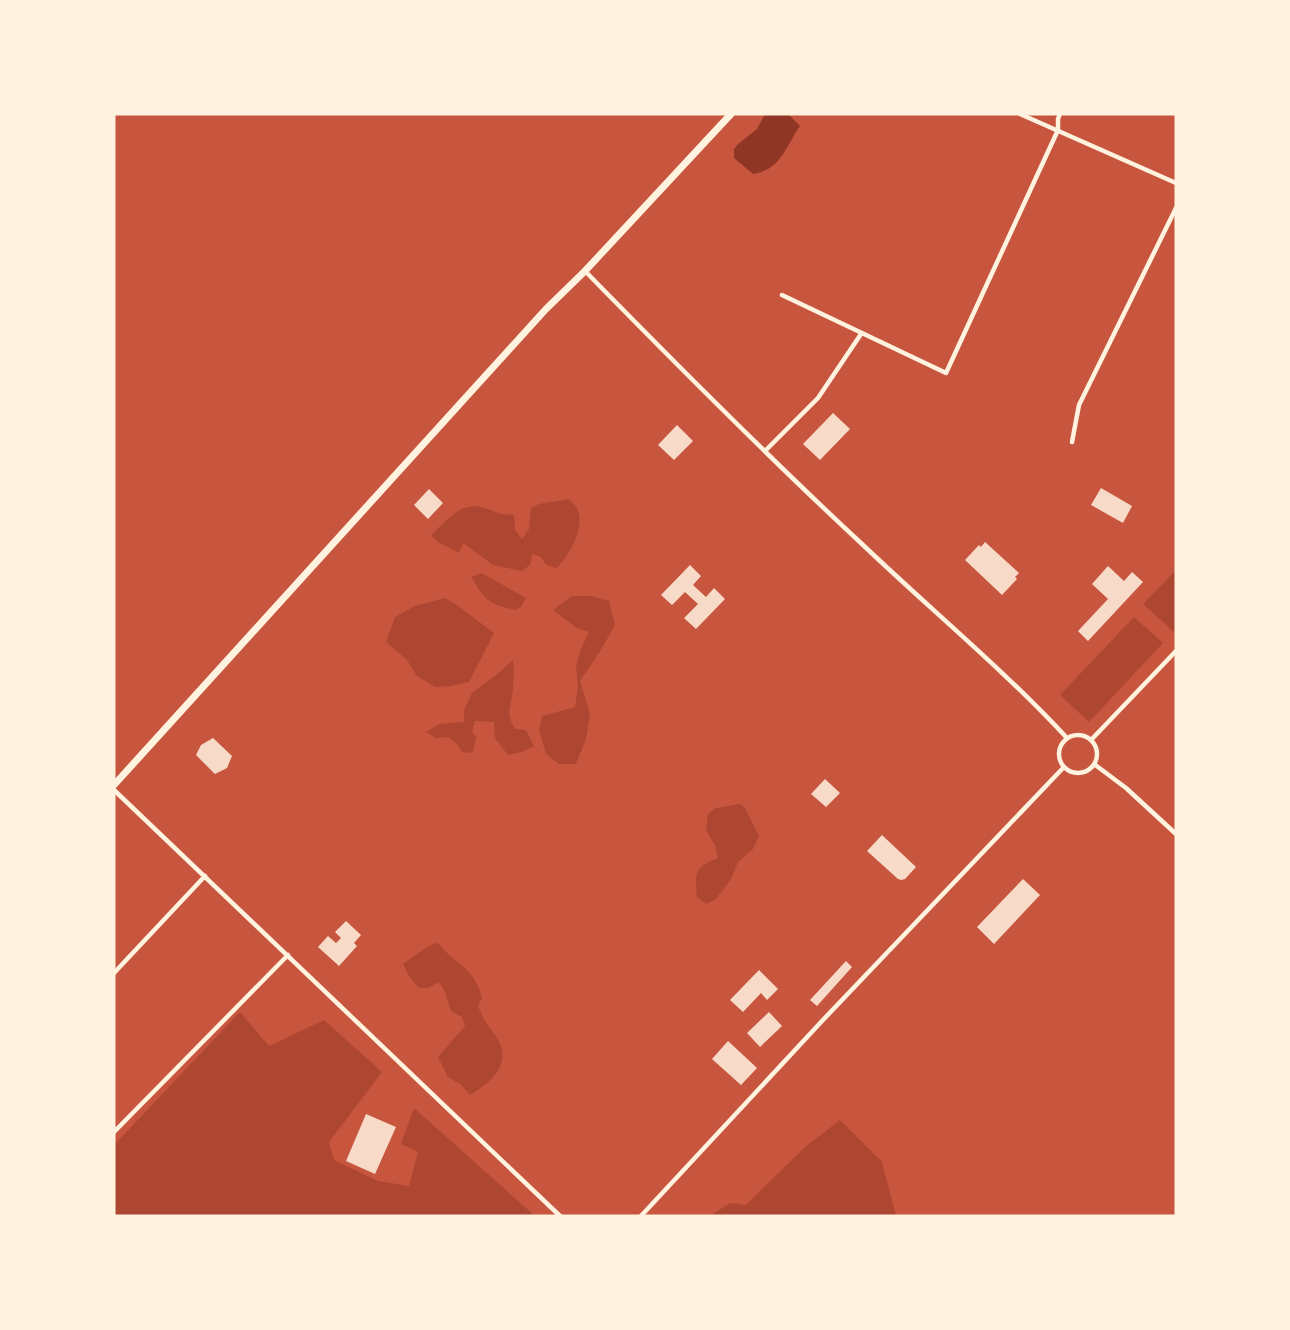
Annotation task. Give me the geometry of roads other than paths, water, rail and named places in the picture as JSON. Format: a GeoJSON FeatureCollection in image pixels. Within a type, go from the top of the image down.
{"type":"FeatureCollection","features":[{"type":"Feature","properties":{"kind":"main road"},"geometry":{"type":"LineString","coordinates":[[114,787],[547,309],[731,114]]}},
{"type":"Feature","properties":{"kind":"street"},"geometry":{"type":"LineString","coordinates":[[1020,114],[1176,183]]}},
{"type":"Feature","properties":{"kind":"street"},"geometry":{"type":"LineString","coordinates":[[782,295],[946,373],[1058,130],[1060,114]]}},
{"type":"Feature","properties":{"kind":"street"},"geometry":{"type":"LineString","coordinates":[[1072,442],[1079,405],[1176,208]]}},
{"type":"Feature","properties":{"kind":"street"},"geometry":{"type":"LineString","coordinates":[[585,271],[863,546],[1037,706],[1067,738]]}},
{"type":"Feature","properties":{"kind":"street"},"geometry":{"type":"LineString","coordinates":[[765,451],[818,398],[861,334]]}},
{"type":"Feature","properties":{"kind":"street"},"geometry":{"type":"LineString","coordinates":[[1091,740],[1176,651]]}},
{"type":"Feature","properties":{"kind":"street"},"geometry":{"type":"LineString","coordinates":[[1080,735],[1091,740],[1096,752],[1094,764],[1078,773],[1064,767],[1059,752],[1061,744],[1067,738],[1080,735]]}},
{"type":"Feature","properties":{"kind":"street"},"geometry":{"type":"LineString","coordinates":[[1094,764],[1126,788],[1176,834]]}},
{"type":"Feature","properties":{"kind":"street"},"geometry":{"type":"LineString","coordinates":[[641,1216],[1064,767]]}},
{"type":"Feature","properties":{"kind":"street"},"geometry":{"type":"LineString","coordinates":[[114,787],[560,1216]]}},
{"type":"Feature","properties":{"kind":"street"},"geometry":{"type":"LineString","coordinates":[[114,973],[205,876]]}},
{"type":"Feature","properties":{"kind":"street"},"geometry":{"type":"LineString","coordinates":[[114,1132],[288,955]]}}]}
